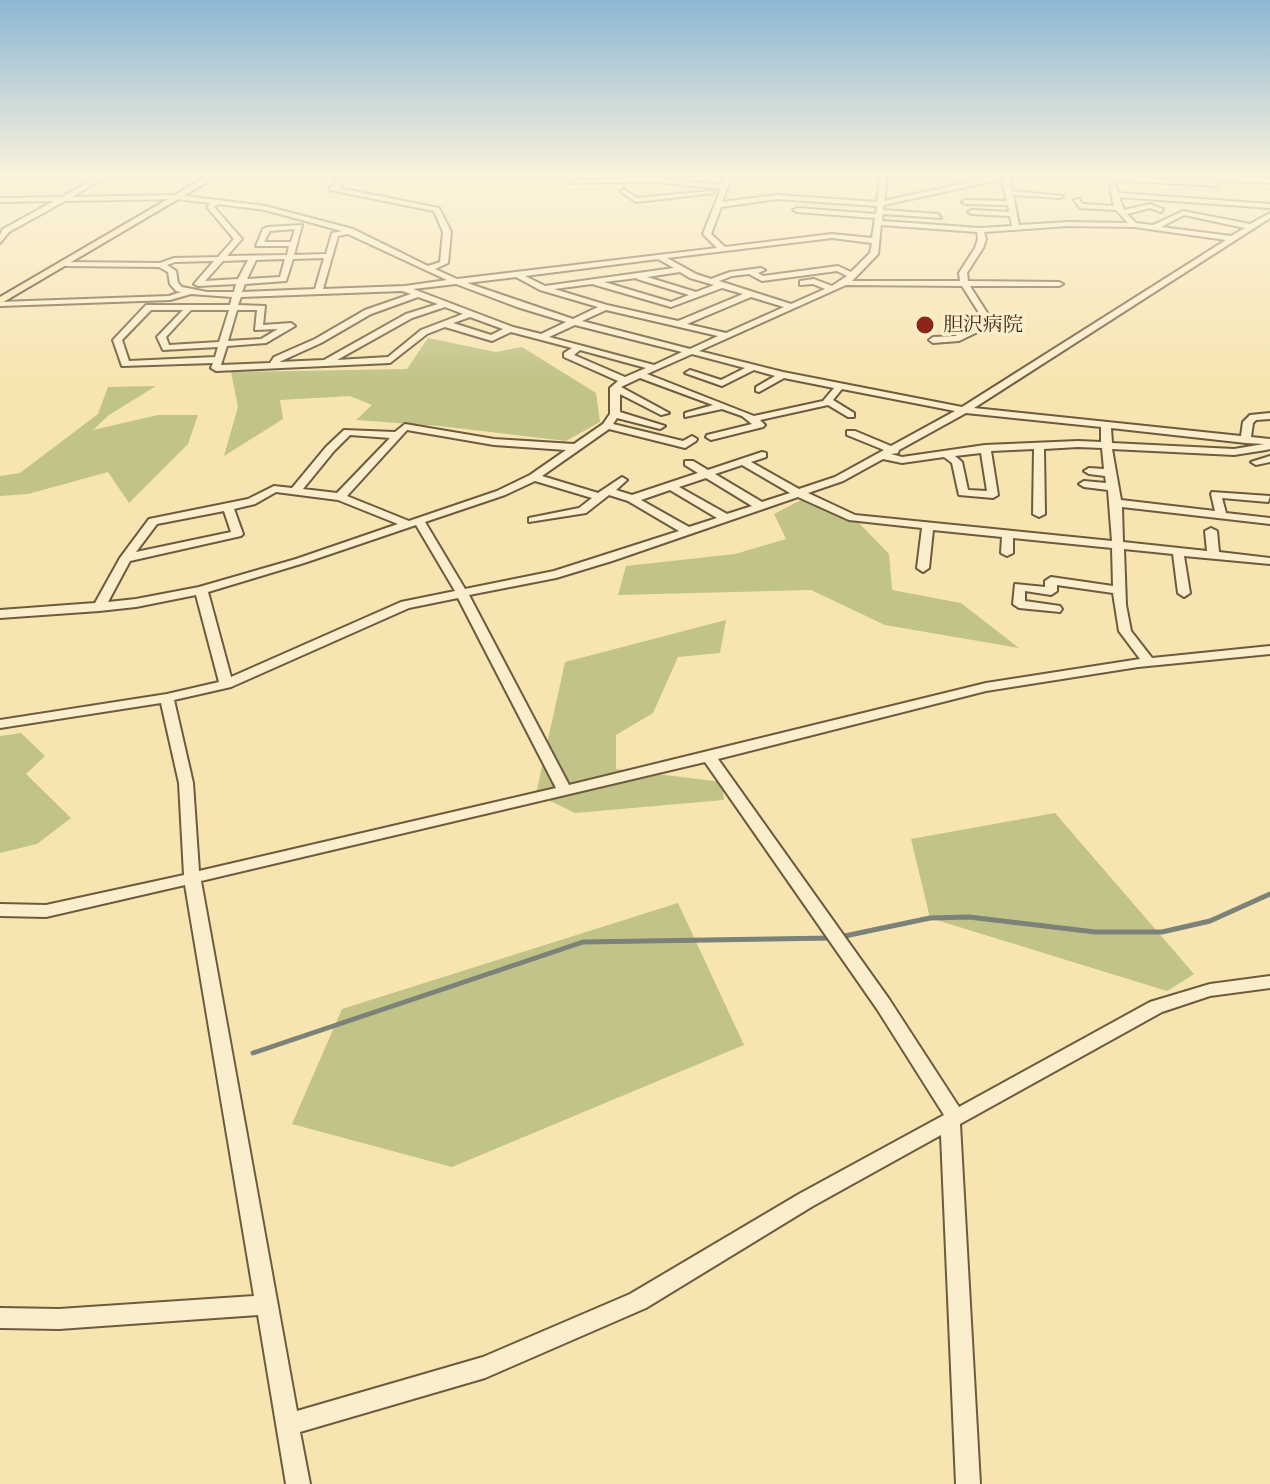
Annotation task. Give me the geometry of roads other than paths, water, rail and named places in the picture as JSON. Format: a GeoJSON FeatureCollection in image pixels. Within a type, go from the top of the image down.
{"type":"FeatureCollection","features":[{"type":"Feature","properties":{"kind":"main road"},"geometry":{"type":"LineString","coordinates":[[0,303],[98,244]]}},
{"type":"Feature","properties":{"kind":"street"},"geometry":{"type":"LineString","coordinates":[[233,244],[198,284],[283,279],[294,244]]}},
{"type":"Feature","properties":{"kind":"street"},"geometry":{"type":"LineString","coordinates":[[319,290],[332,244]]}},
{"type":"Feature","properties":{"kind":"street"},"geometry":{"type":"LineString","coordinates":[[378,244],[457,282],[574,322],[783,375],[964,410],[1270,444]]}},
{"type":"Feature","properties":{"kind":"street"},"geometry":{"type":"LineString","coordinates":[[429,268],[444,263],[446,244]]}},
{"type":"Feature","properties":{"kind":"street"},"geometry":{"type":"LineString","coordinates":[[718,244],[723,249]]}},
{"type":"Feature","properties":{"kind":"street"},"geometry":{"type":"LineString","coordinates":[[161,265],[172,271],[176,287],[188,292],[237,295],[405,288],[763,244]]}},
{"type":"Feature","properties":{"kind":"street"},"geometry":{"type":"LineString","coordinates":[[0,614],[99,607],[201,590],[501,493],[534,477],[607,426],[615,414],[615,388],[624,380],[833,289],[849,280],[874,254],[875,244]]}},
{"type":"Feature","properties":{"kind":"street"},"geometry":{"type":"LineString","coordinates":[[933,340],[956,339],[986,326],[987,319],[965,284],[964,269],[980,244]]}},
{"type":"Feature","properties":{"kind":"street"},"geometry":{"type":"LineString","coordinates":[[0,724],[167,698],[226,684],[383,614],[461,592],[556,574],[800,494],[889,453],[964,410],[1226,244]]}},
{"type":"Feature","properties":{"kind":"street"},"geometry":{"type":"LineString","coordinates":[[65,264],[161,265],[174,260],[329,256]]}},
{"type":"Feature","properties":{"kind":"street"},"geometry":{"type":"LineString","coordinates":[[253,258],[241,282],[216,368],[390,360],[424,332],[467,315]]}},
{"type":"Feature","properties":{"kind":"street"},"geometry":{"type":"LineString","coordinates":[[661,258],[679,270],[711,282],[793,307]]}},
{"type":"Feature","properties":{"kind":"street"},"geometry":{"type":"LineString","coordinates":[[711,282],[730,274],[751,272],[762,279],[772,273],[838,268],[849,280],[1059,284]]}},
{"type":"Feature","properties":{"kind":"street"},"geometry":{"type":"LineString","coordinates":[[543,288],[679,270]]}},
{"type":"Feature","properties":{"kind":"street"},"geometry":{"type":"LineString","coordinates":[[772,273],[791,285]]}},
{"type":"Feature","properties":{"kind":"street"},"geometry":{"type":"LineString","coordinates":[[518,275],[543,288],[605,307],[725,335]]}},
{"type":"Feature","properties":{"kind":"street"},"geometry":{"type":"LineString","coordinates":[[636,276],[697,295]]}},
{"type":"Feature","properties":{"kind":"street"},"geometry":{"type":"LineString","coordinates":[[592,281],[671,305],[722,285]]}},
{"type":"Feature","properties":{"kind":"street"},"geometry":{"type":"LineString","coordinates":[[803,283],[814,281],[833,289]]}},
{"type":"Feature","properties":{"kind":"street"},"geometry":{"type":"LineString","coordinates":[[405,288],[467,315],[510,329],[653,367]]}},
{"type":"Feature","properties":{"kind":"street"},"geometry":{"type":"LineString","coordinates":[[0,303],[170,298],[188,292]]}},
{"type":"Feature","properties":{"kind":"street"},"geometry":{"type":"LineString","coordinates":[[272,366],[277,359],[318,341],[368,312],[419,294]]}},
{"type":"Feature","properties":{"kind":"street"},"geometry":{"type":"LineString","coordinates":[[679,324],[751,294]]}},
{"type":"Feature","properties":{"kind":"street"},"geometry":{"type":"LineString","coordinates":[[324,363],[409,316],[444,305]]}},
{"type":"Feature","properties":{"kind":"street"},"geometry":{"type":"LineString","coordinates":[[187,310],[161,337],[166,348],[263,341],[291,326],[258,328],[262,308],[187,310],[149,307],[117,340],[125,364],[218,360]]}},
{"type":"Feature","properties":{"kind":"street"},"geometry":{"type":"LineString","coordinates":[[540,338],[605,307]]}},
{"type":"Feature","properties":{"kind":"street"},"geometry":{"type":"LineString","coordinates":[[446,324],[492,338],[510,329]]}},
{"type":"Feature","properties":{"kind":"street"},"geometry":{"type":"LineString","coordinates":[[578,348],[567,355],[624,380]]}},
{"type":"Feature","properties":{"kind":"street"},"geometry":{"type":"LineString","coordinates":[[690,373],[722,383],[754,367]]}},
{"type":"Feature","properties":{"kind":"street"},"geometry":{"type":"LineString","coordinates":[[638,374],[722,406],[760,425],[711,437]]}},
{"type":"Feature","properties":{"kind":"street"},"geometry":{"type":"LineString","coordinates":[[759,389],[783,375]]}},
{"type":"Feature","properties":{"kind":"street"},"geometry":{"type":"LineString","coordinates":[[752,419],[828,401],[839,387]]}},
{"type":"Feature","properties":{"kind":"street"},"geometry":{"type":"LineString","coordinates":[[615,388],[664,413]]}},
{"type":"Feature","properties":{"kind":"street"},"geometry":{"type":"LineString","coordinates":[[828,401],[851,415]]}},
{"type":"Feature","properties":{"kind":"street"},"geometry":{"type":"LineString","coordinates":[[688,415],[722,406]]}},
{"type":"Feature","properties":{"kind":"street"},"geometry":{"type":"LineString","coordinates":[[782,413],[796,424]]}},
{"type":"Feature","properties":{"kind":"street"},"geometry":{"type":"LineString","coordinates":[[615,414],[660,426]]}},
{"type":"Feature","properties":{"kind":"street"},"geometry":{"type":"LineString","coordinates":[[1246,440],[1248,422],[1270,416]]}},
{"type":"Feature","properties":{"kind":"street"},"geometry":{"type":"LineString","coordinates":[[1106,424],[1120,545],[1120,590],[1125,631],[1149,662]]}},
{"type":"Feature","properties":{"kind":"street"},"geometry":{"type":"LineString","coordinates":[[607,426],[685,445],[692,439]]}},
{"type":"Feature","properties":{"kind":"street"},"geometry":{"type":"LineString","coordinates":[[340,497],[405,427],[494,442],[573,447]]}},
{"type":"Feature","properties":{"kind":"street"},"geometry":{"type":"LineString","coordinates":[[294,493],[348,432],[397,435]]}},
{"type":"Feature","properties":{"kind":"street"},"geometry":{"type":"LineString","coordinates":[[851,433],[902,460],[985,448],[1039,445],[1234,452],[1270,444]]}},
{"type":"Feature","properties":{"kind":"street"},"geometry":{"type":"LineString","coordinates":[[1039,445],[1039,514]]}},
{"type":"Feature","properties":{"kind":"street"},"geometry":{"type":"LineString","coordinates":[[945,453],[957,462],[963,493],[993,495],[985,448]]}},
{"type":"Feature","properties":{"kind":"street"},"geometry":{"type":"LineString","coordinates":[[632,499],[762,455]]}},
{"type":"Feature","properties":{"kind":"street"},"geometry":{"type":"LineString","coordinates":[[1256,462],[1270,459]]}},
{"type":"Feature","properties":{"kind":"street"},"geometry":{"type":"LineString","coordinates":[[742,461],[800,494],[853,518],[1270,561]]}},
{"type":"Feature","properties":{"kind":"street"},"geometry":{"type":"LineString","coordinates":[[689,463],[762,507]]}},
{"type":"Feature","properties":{"kind":"street"},"geometry":{"type":"LineString","coordinates":[[1089,471],[1110,473]]}},
{"type":"Feature","properties":{"kind":"street"},"geometry":{"type":"LineString","coordinates":[[534,477],[632,499],[689,532]]}},
{"type":"Feature","properties":{"kind":"street"},"geometry":{"type":"LineString","coordinates":[[533,520],[582,511],[622,480]]}},
{"type":"Feature","properties":{"kind":"street"},"geometry":{"type":"LineString","coordinates":[[1084,484],[1113,487]]}},
{"type":"Feature","properties":{"kind":"street"},"geometry":{"type":"LineString","coordinates":[[669,485],[727,519]]}},
{"type":"Feature","properties":{"kind":"street"},"geometry":{"type":"LineString","coordinates":[[99,607],[126,558],[153,521],[251,502],[274,489],[340,497],[415,523],[461,592],[564,789]]}},
{"type":"Feature","properties":{"kind":"street"},"geometry":{"type":"LineString","coordinates":[[1221,515],[1216,494],[1268,499]]}},
{"type":"Feature","properties":{"kind":"street"},"geometry":{"type":"LineString","coordinates":[[1116,503],[1270,521]]}},
{"type":"Feature","properties":{"kind":"street"},"geometry":{"type":"LineString","coordinates":[[126,558],[237,534],[228,506]]}},
{"type":"Feature","properties":{"kind":"street"},"geometry":{"type":"LineString","coordinates":[[923,568],[928,524]]}},
{"type":"Feature","properties":{"kind":"street"},"geometry":{"type":"LineString","coordinates":[[1211,531],[1213,555]]}},
{"type":"Feature","properties":{"kind":"street"},"geometry":{"type":"LineString","coordinates":[[1007,553],[1008,533]]}},
{"type":"Feature","properties":{"kind":"street"},"geometry":{"type":"LineString","coordinates":[[1178,551],[1184,593]]}},
{"type":"Feature","properties":{"kind":"street"},"geometry":{"type":"LineString","coordinates":[[1056,609],[1019,604],[1019,587],[1051,591],[1051,581],[1120,590]]}},
{"type":"Feature","properties":{"kind":"street"},"geometry":{"type":"LineString","coordinates":[[201,590],[226,684]]}},
{"type":"Feature","properties":{"kind":"street"},"geometry":{"type":"LineString","coordinates":[[0,910],[46,911],[192,878],[709,757],[986,687],[1149,662],[1270,650]]}},
{"type":"Feature","properties":{"kind":"street"},"geometry":{"type":"LineString","coordinates":[[167,698],[186,783],[192,878],[298,1484]]}},
{"type":"Feature","properties":{"kind":"street"},"geometry":{"type":"LineString","coordinates":[[709,757],[883,1004],[953,1120],[968,1484]]}},
{"type":"Feature","properties":{"kind":"street"},"geometry":{"type":"LineString","coordinates":[[287,1425],[485,1367],[638,1301],[806,1200],[1156,1007],[1210,990],[1270,982]]}},
{"type":"Feature","properties":{"kind":"street"},"geometry":{"type":"LineString","coordinates":[[0,1318],[59,1319],[265,1305]]}},
{"type":"Feature","properties":{"kind":"waterway"},"geometry":{"type":"LineString","coordinates":[[840,937],[930,918],[969,917],[1095,932],[1162,932],[1210,921],[1270,894]]}},
{"type":"Feature","properties":{"kind":"waterway"},"geometry":{"type":"LineString","coordinates":[[253,1053],[583,942],[832,938]]}},
{"type":"Feature","properties":{"kind":"place","name":"胆沢病院"},"geometry":{"type":"Point","coordinates":[925,325]}}]}
